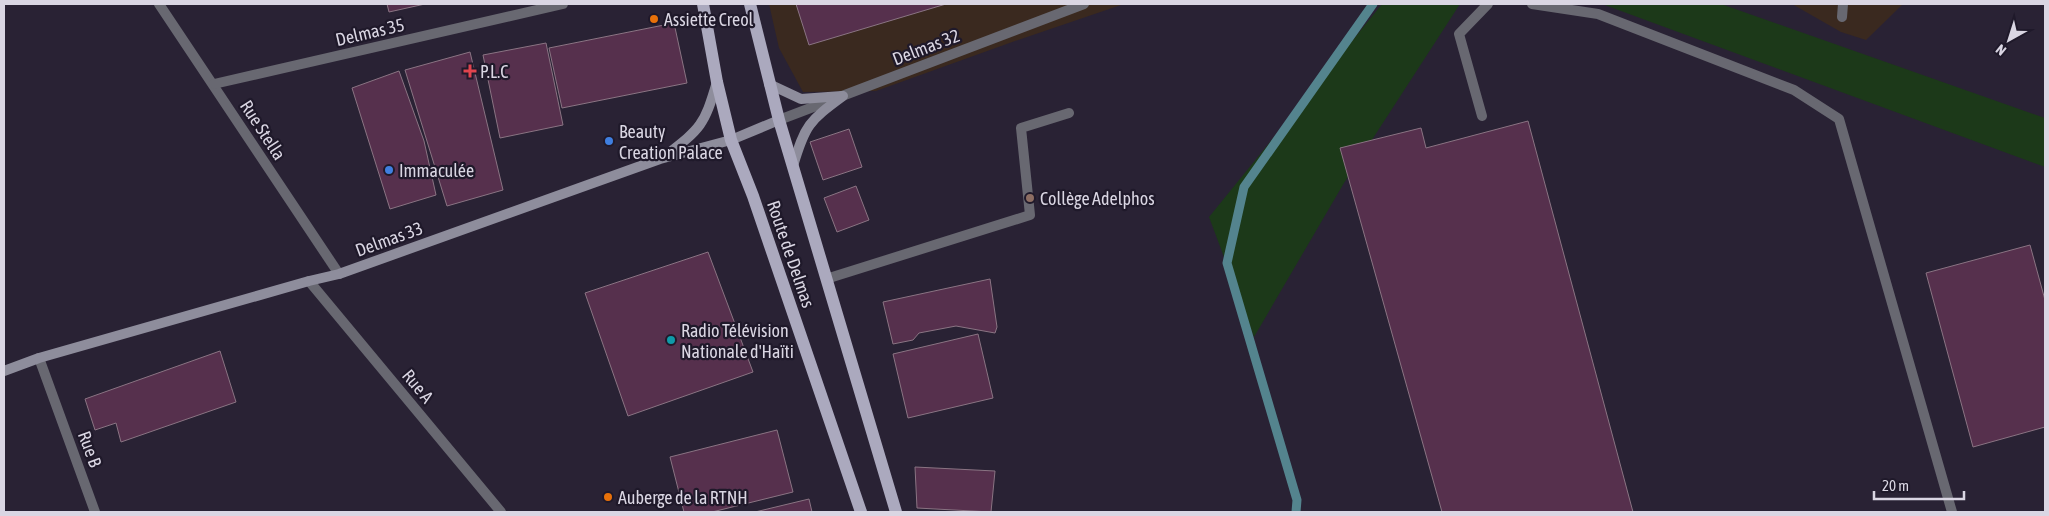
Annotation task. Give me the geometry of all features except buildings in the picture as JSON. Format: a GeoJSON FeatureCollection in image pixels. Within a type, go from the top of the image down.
{"type":"FeatureCollection","features":[{"type":"Feature","properties":{"kind":"main road","name":"Route de Delmas"},"geometry":{"type":"LineString","coordinates":[[703,4],[717,82],[731,140],[753,196],[861,512]]}},
{"type":"Feature","properties":{"kind":"main road","name":"Route de Delmas"},"geometry":{"type":"LineString","coordinates":[[750,4],[779,120],[896,512]]}},
{"type":"Feature","properties":{"kind":"main road"},"geometry":{"type":"LineString","coordinates":[[660,160],[702,124],[708,114],[717,82]]}},
{"type":"Feature","properties":{"kind":"main road"},"geometry":{"type":"LineString","coordinates":[[769,84],[801,99],[843,96]]}},
{"type":"Feature","properties":{"kind":"main road"},"geometry":{"type":"LineString","coordinates":[[793,166],[803,135],[812,120],[843,96]]}},
{"type":"Feature","properties":{"kind":"main road","name":"Delmas 33"},"geometry":{"type":"LineString","coordinates":[[4,371],[39,358],[339,274],[660,160],[731,140],[779,120]]}},
{"type":"Feature","properties":{"kind":"street","name":"Rue Stella"},"geometry":{"type":"LineString","coordinates":[[159,4],[339,274]]}},
{"type":"Feature","properties":{"kind":"street","name":"Delmas 35"},"geometry":{"type":"LineString","coordinates":[[214,84],[563,4]]}},
{"type":"Feature","properties":{"kind":"street","name":"Delmas 32"},"geometry":{"type":"LineString","coordinates":[[779,120],[1084,4]]}},
{"type":"Feature","properties":{"kind":"street"},"geometry":{"type":"LineString","coordinates":[[1482,116],[1460,34],[1488,4]]}},
{"type":"Feature","properties":{"kind":"street"},"geometry":{"type":"LineString","coordinates":[[1532,4],[1599,9],[1794,90],[1839,119],[1952,512]]}},
{"type":"Feature","properties":{"kind":"street"},"geometry":{"type":"LineString","coordinates":[[1842,17],[1843,4]]}},
{"type":"Feature","properties":{"kind":"street"},"geometry":{"type":"LineString","coordinates":[[826,279],[1030,215],[1021,128],[1069,113]]}},
{"type":"Feature","properties":{"kind":"street","name":"Rue A"},"geometry":{"type":"LineString","coordinates":[[309,281],[501,512]]}},
{"type":"Feature","properties":{"kind":"street","name":"Rue B"},"geometry":{"type":"LineString","coordinates":[[39,358],[95,512]]}},
{"type":"Feature","properties":{"kind":"shaded area"},"geometry":{"type":"Polygon","coordinates":[[[769,4],[1124,4],[876,91],[803,92],[779,48],[769,4]]]}},
{"type":"Feature","properties":{"kind":"shaded area"},"geometry":{"type":"Polygon","coordinates":[[[1792,4],[1903,4],[1866,40],[1841,32],[1792,4]]]}},
{"type":"Feature","properties":{"kind":"green space"},"geometry":{"type":"Polygon","coordinates":[[[1382,4],[1460,4],[1344,183],[1254,337],[1209,217],[1382,4]]]}},
{"type":"Feature","properties":{"kind":"green space"},"geometry":{"type":"Polygon","coordinates":[[[1602,4],[1721,4],[2045,118],[2045,167],[1602,4]]]}},
{"type":"Feature","properties":{"kind":"waterway"},"geometry":{"type":"LineString","coordinates":[[1296,512],[1297,500],[1227,263],[1244,187],[1373,4]]}},
{"type":"Feature","properties":{"kind":"place","name":"Assiette Creol"},"geometry":{"type":"Point","coordinates":[654,19]}},
{"type":"Feature","properties":{"kind":"place","name":"P.L.C"},"geometry":{"type":"Point","coordinates":[470,71]}},
{"type":"Feature","properties":{"kind":"place","name":"Beauty Creation Palace"},"geometry":{"type":"Point","coordinates":[609,141]}},
{"type":"Feature","properties":{"kind":"place","name":"Immaculée"},"geometry":{"type":"Point","coordinates":[389,170]}},
{"type":"Feature","properties":{"kind":"place","name":"Collège Adelphos"},"geometry":{"type":"Point","coordinates":[1030,198]}},
{"type":"Feature","properties":{"kind":"place","name":"Radio Télévision Nationale d'Haïti"},"geometry":{"type":"Point","coordinates":[671,340]}},
{"type":"Feature","properties":{"kind":"place","name":"Auberge de la RTNH"},"geometry":{"type":"Point","coordinates":[608,497]}}]}
